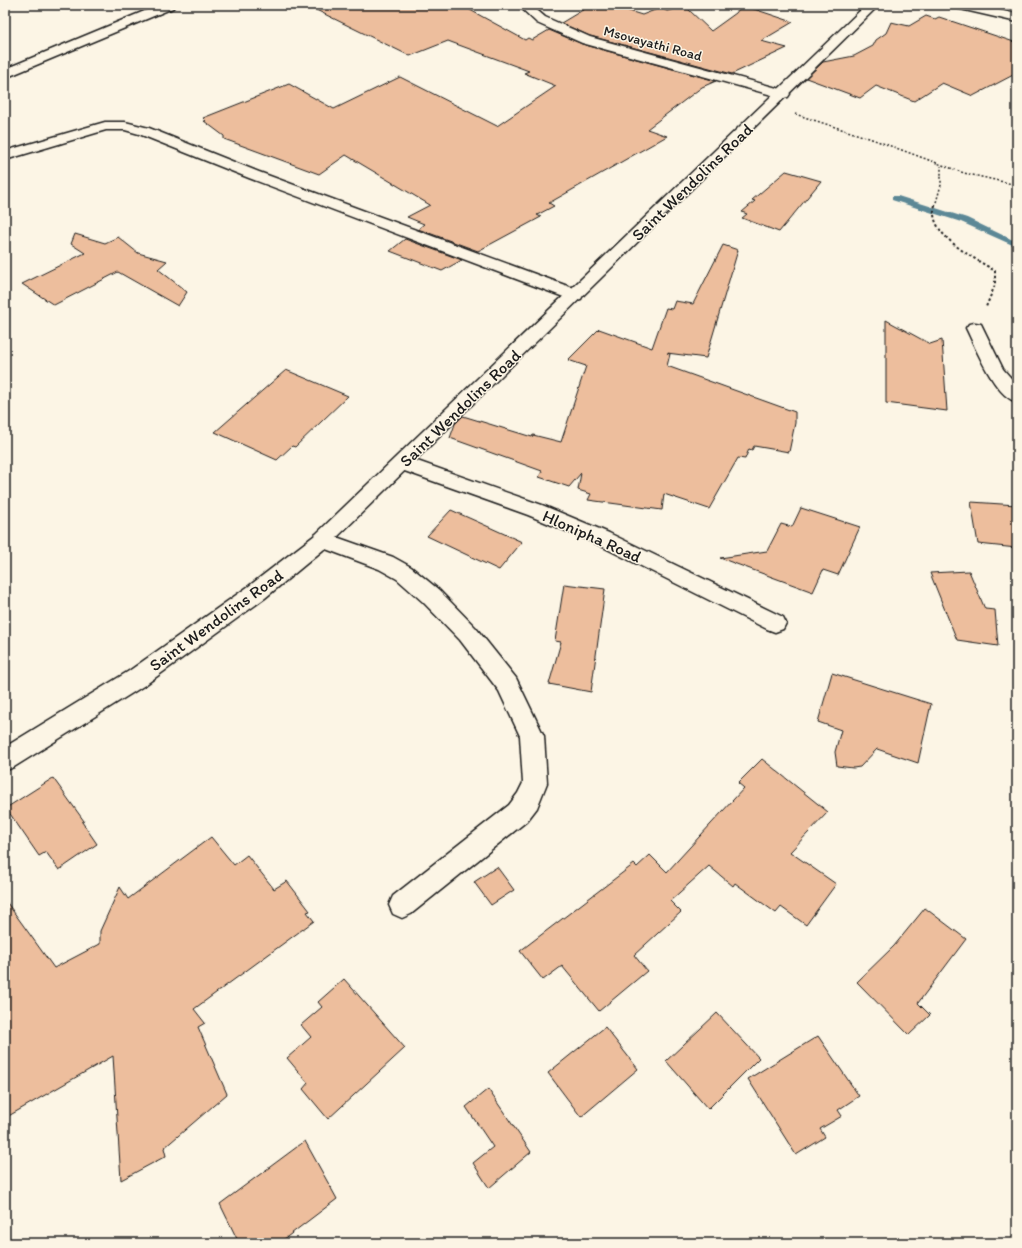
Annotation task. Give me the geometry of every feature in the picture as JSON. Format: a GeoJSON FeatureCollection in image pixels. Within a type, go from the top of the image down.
{"type":"FeatureCollection","features":[{"type":"Feature","properties":{"kind":"street"},"geometry":{"type":"LineString","coordinates":[[5,74],[169,5]]}},
{"type":"Feature","properties":{"kind":"street","name":"Msovayathi Road"},"geometry":{"type":"LineString","coordinates":[[524,5],[541,20],[586,40],[778,99]]}},
{"type":"Feature","properties":{"kind":"street","name":"Saint Wendolins Road"},"geometry":{"type":"LineString","coordinates":[[5,760],[138,678],[257,592],[322,540],[778,99],[873,5]]}},
{"type":"Feature","properties":{"kind":"street"},"geometry":{"type":"LineString","coordinates":[[960,5],[1017,18]]}},
{"type":"Feature","properties":{"kind":"street"},"geometry":{"type":"LineString","coordinates":[[5,156],[105,126],[125,126],[137,129],[575,295]]}},
{"type":"Feature","properties":{"kind":"street"},"geometry":{"type":"LineString","coordinates":[[975,328],[995,370],[1017,396]]}},
{"type":"Feature","properties":{"kind":"street","name":"Hlonipha Road"},"geometry":{"type":"LineString","coordinates":[[403,463],[535,510],[602,538],[775,623]]}},
{"type":"Feature","properties":{"kind":"street"},"geometry":{"type":"LineString","coordinates":[[322,540],[386,563],[404,573],[431,596],[468,634],[508,685],[532,736],[535,783],[528,800],[518,813],[402,905]]}},
{"type":"Feature","properties":{"kind":"path"},"geometry":{"type":"LineString","coordinates":[[778,99],[791,112],[836,126],[941,166],[1017,185]]}},
{"type":"Feature","properties":{"kind":"path"},"geometry":{"type":"LineString","coordinates":[[941,166],[941,185],[934,211],[937,224],[950,241],[995,272],[997,279],[994,292],[975,328]]}},
{"type":"Feature","properties":{"kind":"building"},"geometry":{"type":"Polygon","coordinates":[[[306,5],[461,5],[525,40],[528,38],[532,40],[549,30],[582,44],[716,81],[702,87],[647,129],[667,136],[549,203],[554,206],[537,215],[541,217],[478,251],[418,229],[424,224],[407,217],[430,205],[346,155],[319,174],[224,139],[224,136],[204,121],[206,121],[203,118],[289,84],[334,109],[400,77],[497,126],[556,86],[524,73],[529,71],[448,41],[410,56],[306,5]]]}},
{"type":"Feature","properties":{"kind":"building"},"geometry":{"type":"Polygon","coordinates":[[[591,5],[610,5],[642,15],[660,8],[667,11],[681,8],[688,9],[711,31],[736,13],[742,5],[793,22],[761,41],[787,48],[732,74],[590,36],[561,23],[591,5]]]}},
{"type":"Feature","properties":{"kind":"building"},"geometry":{"type":"Polygon","coordinates":[[[926,16],[935,19],[939,17],[1017,43],[1017,73],[973,96],[942,83],[914,101],[876,86],[860,98],[806,78],[823,62],[854,56],[873,46],[876,40],[886,33],[891,22],[909,26],[926,16]]]}},
{"type":"Feature","properties":{"kind":"building"},"geometry":{"type":"Polygon","coordinates":[[[786,171],[821,181],[779,232],[742,218],[747,214],[742,212],[755,201],[752,200],[786,171]]]}},
{"type":"Feature","properties":{"kind":"building"},"geometry":{"type":"Polygon","coordinates":[[[75,234],[105,243],[118,237],[138,253],[167,261],[158,269],[187,292],[178,306],[118,272],[54,305],[22,284],[85,253],[71,244],[75,234]]]}},
{"type":"Feature","properties":{"kind":"building"},"geometry":{"type":"Polygon","coordinates":[[[405,239],[462,260],[442,271],[390,251],[405,239]]]}},
{"type":"Feature","properties":{"kind":"building"},"geometry":{"type":"Polygon","coordinates":[[[723,245],[738,250],[706,358],[667,353],[670,354],[667,366],[795,412],[795,423],[789,452],[754,446],[752,450],[749,449],[745,459],[738,458],[709,509],[664,494],[662,510],[588,500],[591,494],[578,490],[581,473],[569,487],[539,477],[542,471],[450,438],[455,424],[463,416],[532,437],[533,435],[561,442],[586,366],[568,360],[599,329],[652,348],[666,308],[672,309],[675,301],[693,304],[723,245]]]}},
{"type":"Feature","properties":{"kind":"building"},"geometry":{"type":"Polygon","coordinates":[[[886,320],[930,344],[942,340],[947,411],[886,403],[886,320]]]}},
{"type":"Feature","properties":{"kind":"building"},"geometry":{"type":"Polygon","coordinates":[[[286,370],[348,396],[295,447],[292,446],[277,460],[215,432],[286,370]]]}},
{"type":"Feature","properties":{"kind":"building"},"geometry":{"type":"Polygon","coordinates":[[[971,502],[1017,505],[1017,548],[978,544],[971,502]]]}},
{"type":"Feature","properties":{"kind":"building"},"geometry":{"type":"Polygon","coordinates":[[[801,508],[860,527],[838,575],[823,570],[813,592],[720,558],[767,551],[781,524],[792,527],[801,508]]]}},
{"type":"Feature","properties":{"kind":"building"},"geometry":{"type":"Polygon","coordinates":[[[451,510],[522,542],[499,570],[427,536],[451,510]]]}},
{"type":"Feature","properties":{"kind":"building"},"geometry":{"type":"Polygon","coordinates":[[[969,571],[985,609],[995,610],[998,646],[957,640],[930,573],[969,571]]]}},
{"type":"Feature","properties":{"kind":"building"},"geometry":{"type":"Polygon","coordinates":[[[564,584],[605,589],[591,692],[549,684],[561,642],[555,641],[564,584]]]}},
{"type":"Feature","properties":{"kind":"building"},"geometry":{"type":"Polygon","coordinates":[[[832,673],[931,704],[918,763],[877,749],[860,767],[853,768],[837,766],[835,752],[841,730],[818,722],[832,673]]]}},
{"type":"Feature","properties":{"kind":"building"},"geometry":{"type":"Polygon","coordinates":[[[762,759],[828,812],[790,852],[836,884],[806,925],[781,907],[776,913],[735,883],[733,886],[709,866],[670,901],[681,912],[634,955],[647,971],[599,1011],[562,966],[543,980],[520,951],[634,864],[637,867],[650,855],[667,872],[744,788],[738,783],[762,759]]]}},
{"type":"Feature","properties":{"kind":"building"},"geometry":{"type":"Polygon","coordinates":[[[53,778],[84,821],[82,822],[97,844],[59,870],[46,852],[39,856],[6,808],[53,778]]]}},
{"type":"Feature","properties":{"kind":"building"},"geometry":{"type":"Polygon","coordinates":[[[211,837],[234,865],[247,855],[274,889],[287,881],[310,911],[307,912],[314,921],[194,1009],[205,1023],[198,1027],[227,1094],[164,1148],[166,1156],[121,1180],[113,1056],[5,1118],[5,900],[54,968],[100,944],[100,931],[120,887],[128,899],[211,837]]]}},
{"type":"Feature","properties":{"kind":"building"},"geometry":{"type":"Polygon","coordinates":[[[497,867],[514,890],[491,905],[474,882],[497,867]]]}},
{"type":"Feature","properties":{"kind":"building"},"geometry":{"type":"Polygon","coordinates":[[[925,908],[966,939],[918,1003],[930,1015],[909,1035],[857,982],[894,946],[925,908]]]}},
{"type":"Feature","properties":{"kind":"building"},"geometry":{"type":"Polygon","coordinates":[[[344,979],[405,1048],[328,1119],[303,1089],[308,1083],[287,1058],[311,1037],[301,1025],[322,1007],[318,1002],[344,979]]]}},
{"type":"Feature","properties":{"kind":"building"},"geometry":{"type":"Polygon","coordinates":[[[717,1013],[759,1058],[708,1109],[666,1061],[717,1013]]]}},
{"type":"Feature","properties":{"kind":"building"},"geometry":{"type":"Polygon","coordinates":[[[605,1027],[638,1069],[581,1117],[548,1073],[605,1027]]]}},
{"type":"Feature","properties":{"kind":"building"},"geometry":{"type":"Polygon","coordinates":[[[818,1036],[859,1096],[838,1110],[842,1116],[820,1129],[825,1137],[796,1155],[748,1079],[818,1036]]]}},
{"type":"Feature","properties":{"kind":"building"},"geometry":{"type":"Polygon","coordinates":[[[488,1089],[531,1152],[489,1188],[473,1163],[493,1147],[466,1107],[488,1089]]]}},
{"type":"Feature","properties":{"kind":"building"},"geometry":{"type":"Polygon","coordinates":[[[305,1141],[337,1199],[279,1243],[239,1243],[220,1204],[305,1141]]]}},
{"type":"Feature","properties":{"kind":"waterway"},"geometry":{"type":"LineString","coordinates":[[895,198],[964,220],[1017,245]]}}]}
